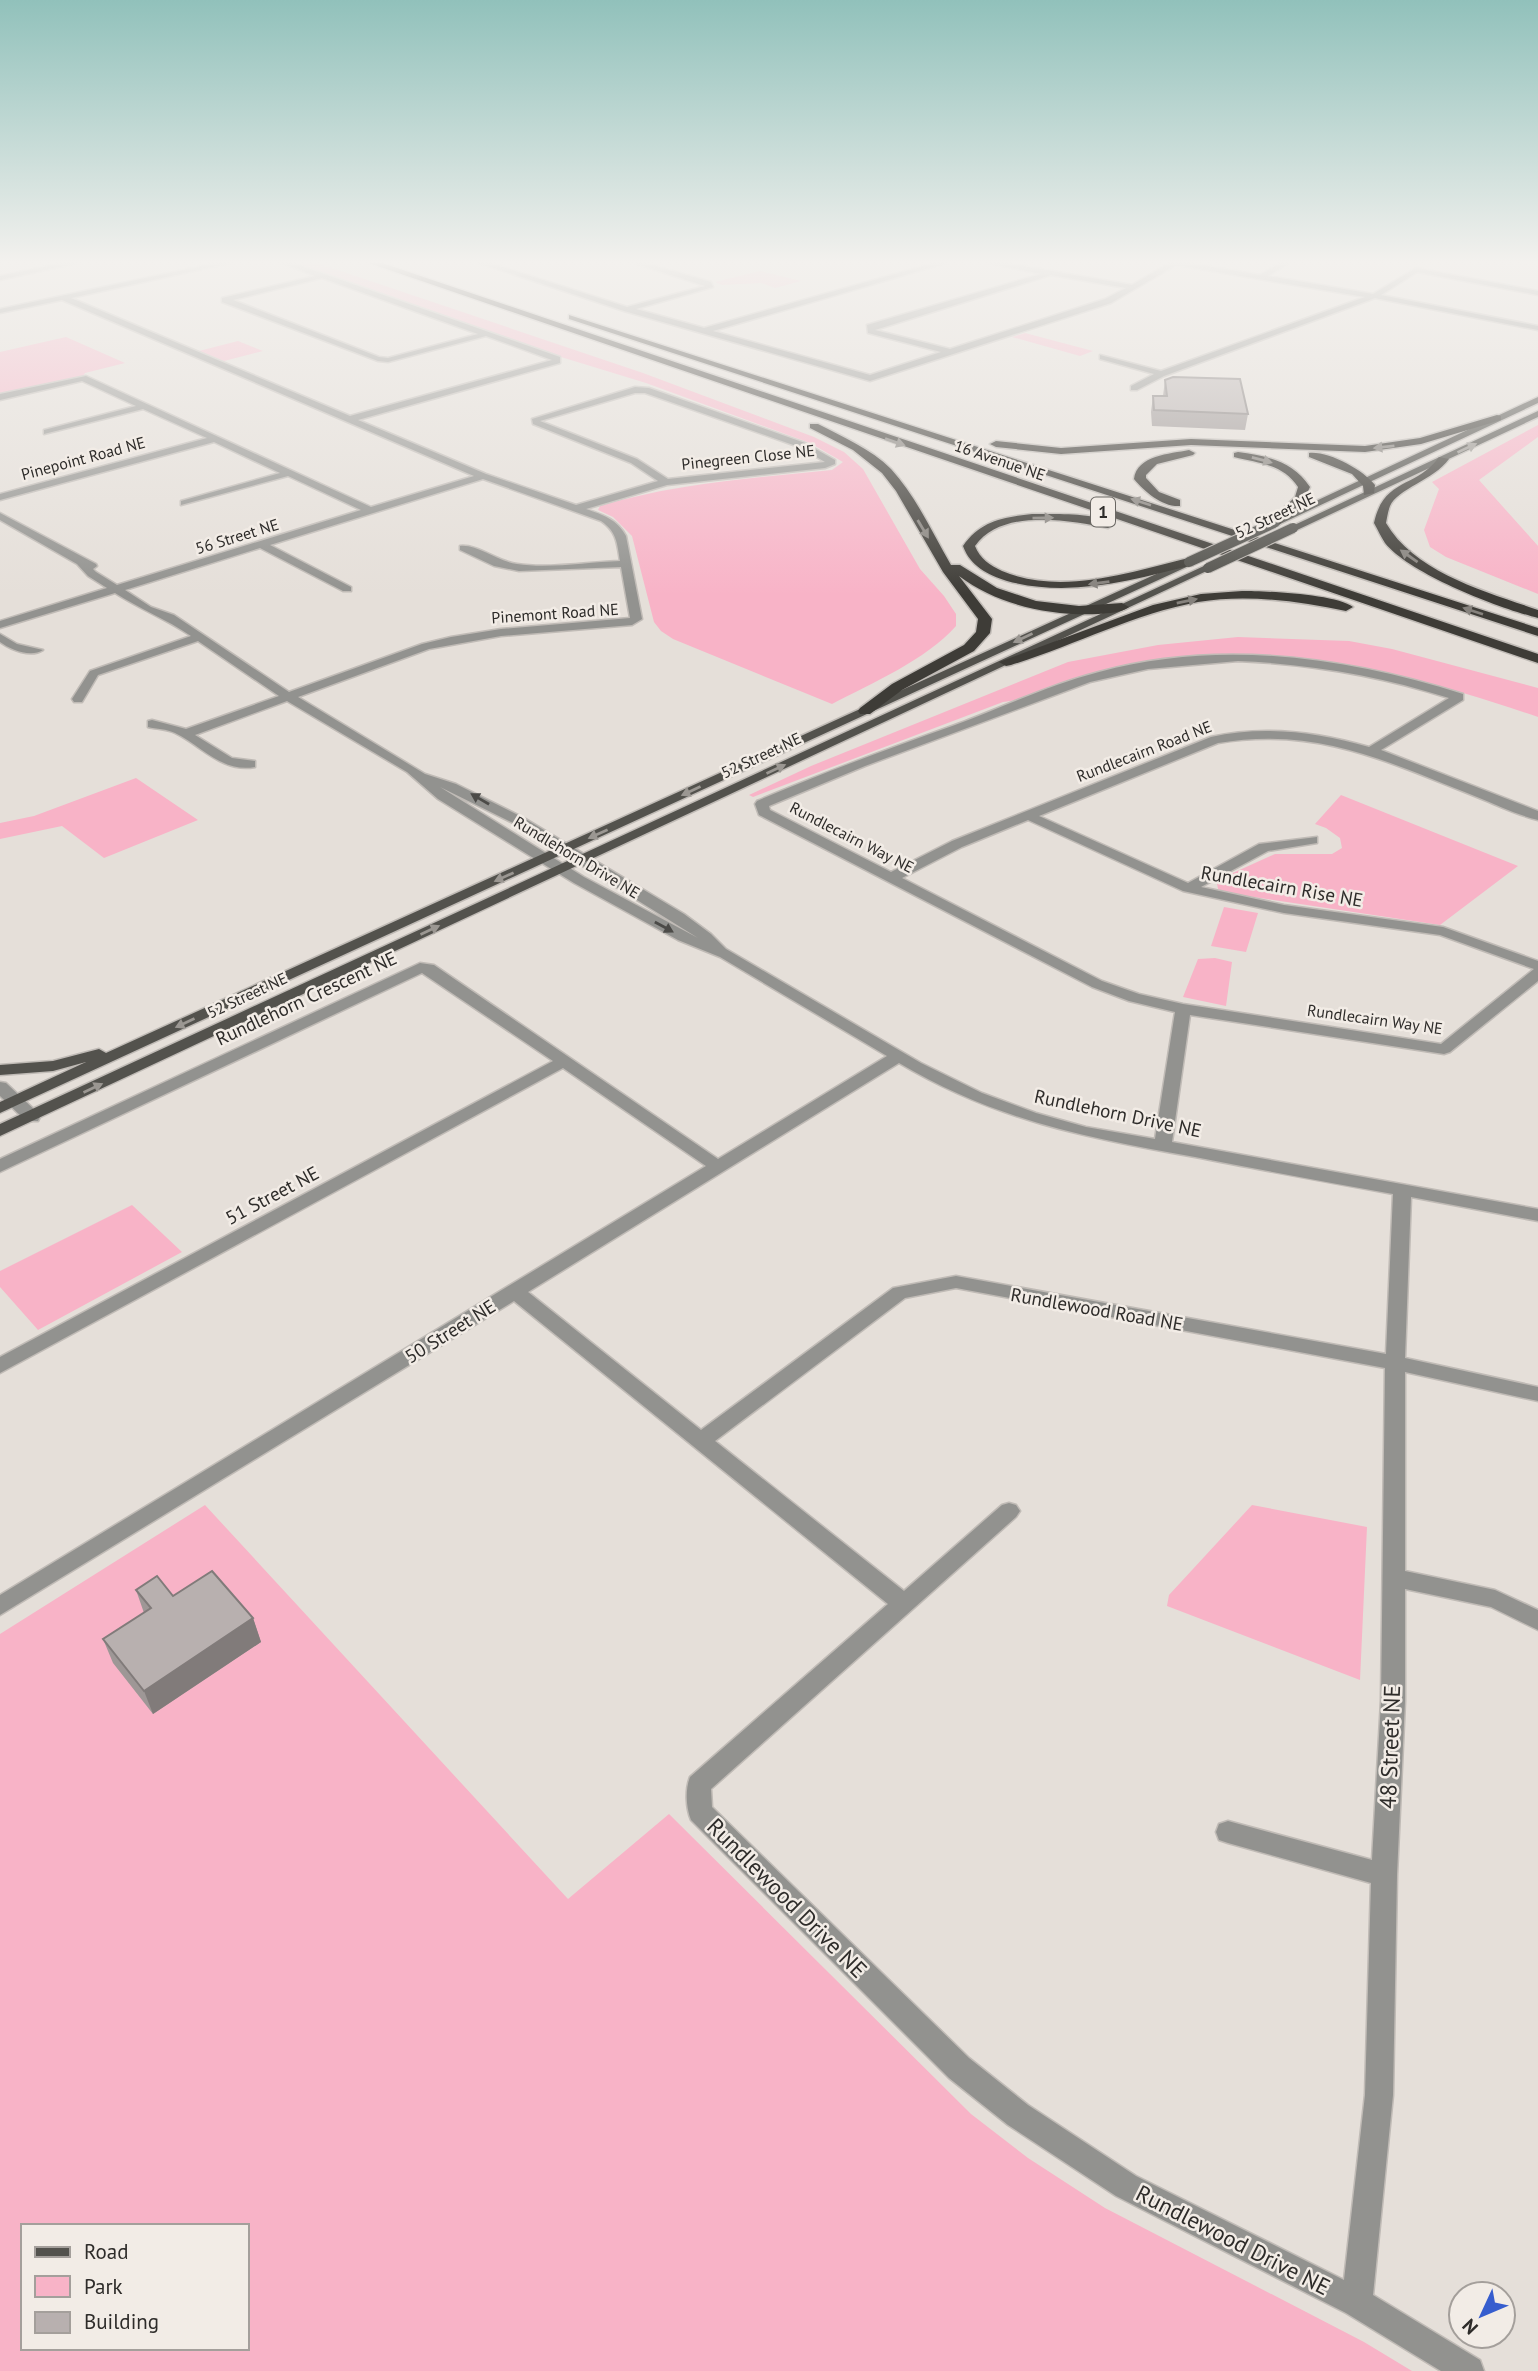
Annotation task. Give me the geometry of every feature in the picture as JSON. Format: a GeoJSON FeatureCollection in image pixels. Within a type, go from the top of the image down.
{"type":"FeatureCollection","features":[{"type":"Feature","properties":{"kind":"highway"},"geometry":{"type":"LineString","coordinates":[[689,374],[820,428],[866,454],[898,485],[949,572],[982,613],[985,619],[983,633],[969,648],[897,687],[865,711]]}},
{"type":"Feature","properties":{"kind":"highway","name":"16 Avenue NE"},"geometry":{"type":"LineString","coordinates":[[694,374],[1538,659]]}},
{"type":"Feature","properties":{"kind":"highway","name":"16 Avenue NE"},"geometry":{"type":"LineString","coordinates":[[751,374],[1538,632]]}},
{"type":"Feature","properties":{"kind":"highway"},"geometry":{"type":"LineString","coordinates":[[762,374],[958,434],[1005,446],[1061,451],[1191,442],[1334,449],[1379,448],[1422,441],[1497,418]]}},
{"type":"Feature","properties":{"kind":"highway"},"geometry":{"type":"LineString","coordinates":[[1249,444],[1321,458],[1356,471],[1367,486]]}},
{"type":"Feature","properties":{"kind":"highway"},"geometry":{"type":"LineString","coordinates":[[1274,523],[1300,498],[1304,487],[1291,471],[1270,461],[1227,453],[1187,454],[1153,461],[1140,474],[1140,479],[1155,494],[1200,513],[1538,616]]}},
{"type":"Feature","properties":{"kind":"highway"},"geometry":{"type":"LineString","coordinates":[[1443,459],[1439,466],[1402,487],[1384,505],[1381,519],[1384,532],[1406,555],[1429,569],[1538,616]]}},
{"type":"Feature","properties":{"kind":"highway"},"geometry":{"type":"LineString","coordinates":[[1189,562],[1101,584],[1055,586],[1024,582],[997,573],[979,563],[969,546],[981,531],[1012,520],[1057,518],[1100,523],[1131,530],[1450,630]]}},
{"type":"Feature","properties":{"kind":"highway"},"geometry":{"type":"LineString","coordinates":[[940,556],[969,579],[1007,596],[1046,606],[1085,610],[1122,607]]}},
{"type":"Feature","properties":{"kind":"highway"},"geometry":{"type":"LineString","coordinates":[[1006,662],[1158,608],[1197,599],[1250,594],[1305,598],[1347,607],[1538,667]]}},
{"type":"Feature","properties":{"kind":"main road","name":"52 Street NE"},"geometry":{"type":"LineString","coordinates":[[0,1131],[1293,528],[1497,418],[1538,400]]}},
{"type":"Feature","properties":{"kind":"main road","name":"52 Street NE"},"geometry":{"type":"LineString","coordinates":[[8,1105],[1274,523],[1443,459],[1538,414]]}},
{"type":"Feature","properties":{"kind":"main road"},"geometry":{"type":"LineString","coordinates":[[0,1070],[54,1066],[143,1043]]}},
{"type":"Feature","properties":{"kind":"street","name":"Pinemont Road NE"},"geometry":{"type":"LineString","coordinates":[[243,374],[483,476],[605,519],[616,527],[621,536],[636,619],[628,623],[485,633],[458,638],[426,646],[289,696]]}},
{"type":"Feature","properties":{"kind":"street"},"geometry":{"type":"LineString","coordinates":[[350,419],[512,374]]}},
{"type":"Feature","properties":{"kind":"street"},"geometry":{"type":"LineString","coordinates":[[850,374],[870,378],[883,374]]}},
{"type":"Feature","properties":{"kind":"street"},"geometry":{"type":"LineString","coordinates":[[1134,388],[1161,374]]}},
{"type":"Feature","properties":{"kind":"street"},"geometry":{"type":"LineString","coordinates":[[0,397],[83,377],[371,510]]}},
{"type":"Feature","properties":{"kind":"street","name":"Pinegreen Close NE"},"geometry":{"type":"LineString","coordinates":[[579,508],[666,481],[825,465],[832,462],[814,449],[641,389],[536,419],[536,422],[634,461],[666,481]]}},
{"type":"Feature","properties":{"kind":"street"},"geometry":{"type":"LineString","coordinates":[[47,432],[145,406]]}},
{"type":"Feature","properties":{"kind":"street"},"geometry":{"type":"LineString","coordinates":[[721,426],[735,422]]}},
{"type":"Feature","properties":{"kind":"street","name":"Pinepoint Road NE"},"geometry":{"type":"LineString","coordinates":[[0,497],[215,439]]}},
{"type":"Feature","properties":{"kind":"street"},"geometry":{"type":"LineString","coordinates":[[184,503],[289,473]]}},
{"type":"Feature","properties":{"kind":"street","name":"56 Street NE"},"geometry":{"type":"LineString","coordinates":[[0,625],[483,476]]}},
{"type":"Feature","properties":{"kind":"street","name":"Rundlehorn Drive NE"},"geometry":{"type":"LineString","coordinates":[[0,516],[81,562],[106,570],[161,605],[170,617]]}},
{"type":"Feature","properties":{"kind":"street"},"geometry":{"type":"LineString","coordinates":[[262,545],[347,589]]}},
{"type":"Feature","properties":{"kind":"street"},"geometry":{"type":"LineString","coordinates":[[464,548],[498,564],[519,568],[627,564]]}},
{"type":"Feature","properties":{"kind":"street","name":"Rundlehorn Drive NE"},"geometry":{"type":"LineString","coordinates":[[81,562],[92,574],[147,609],[170,617],[289,696],[421,774],[462,789],[585,859],[698,928],[725,954]]}},
{"type":"Feature","properties":{"kind":"street"},"geometry":{"type":"LineString","coordinates":[[0,637],[14,647],[37,650]]}},
{"type":"Feature","properties":{"kind":"street"},"geometry":{"type":"LineString","coordinates":[[78,699],[94,673],[200,637]]}},
{"type":"Feature","properties":{"kind":"street","name":"Rundlecairn Way NE"},"geometry":{"type":"LineString","coordinates":[[1371,751],[1459,697],[1423,684],[1370,671],[1257,658],[1200,659],[1154,664],[1103,675],[823,777],[762,804],[764,812],[1097,984],[1134,998],[1183,1009],[1444,1049],[1538,973]]}},
{"type":"Feature","properties":{"kind":"street"},"geometry":{"type":"LineString","coordinates":[[185,734],[289,696]]}},
{"type":"Feature","properties":{"kind":"street"},"geometry":{"type":"LineString","coordinates":[[152,724],[177,729],[229,762],[250,764]]}},
{"type":"Feature","properties":{"kind":"street","name":"Rundlecairn Road NE"},"geometry":{"type":"LineString","coordinates":[[891,877],[957,845],[1215,740],[1250,734],[1329,739],[1371,751],[1538,816]]}},
{"type":"Feature","properties":{"kind":"street","name":"Rundlehorn Drive NE"},"geometry":{"type":"LineString","coordinates":[[421,774],[443,796],[562,870],[683,937],[725,954],[899,1056],[976,1097],[1030,1117],[1086,1132],[1538,1215]]}},
{"type":"Feature","properties":{"kind":"street","name":"Rundlecairn Rise NE"},"geometry":{"type":"LineString","coordinates":[[1027,816],[1188,888],[1284,909],[1443,931],[1538,966]]}},
{"type":"Feature","properties":{"kind":"street"},"geometry":{"type":"LineString","coordinates":[[1188,888],[1264,847],[1312,840]]}},
{"type":"Feature","properties":{"kind":"street","name":"Rundlehorn Crescent NE"},"geometry":{"type":"LineString","coordinates":[[0,1166],[420,968],[429,968],[717,1166]]}},
{"type":"Feature","properties":{"kind":"street"},"geometry":{"type":"LineString","coordinates":[[1163,1145],[1183,1009]]}},
{"type":"Feature","properties":{"kind":"street","name":"50 Street NE"},"geometry":{"type":"LineString","coordinates":[[0,1606],[899,1056]]}},
{"type":"Feature","properties":{"kind":"street","name":"51 Street NE"},"geometry":{"type":"LineString","coordinates":[[0,1366],[564,1060]]}},
{"type":"Feature","properties":{"kind":"street"},"geometry":{"type":"LineString","coordinates":[[0,1087],[8,1105],[32,1117]]}},
{"type":"Feature","properties":{"kind":"street","name":"48 Street NE"},"geometry":{"type":"LineString","coordinates":[[1357,2302],[1379,2095],[1384,1875],[1393,1702],[1395,1363],[1402,1190]]}},
{"type":"Feature","properties":{"kind":"street","name":"Rundlewood Road NE"},"geometry":{"type":"LineString","coordinates":[[700,1441],[900,1293],[956,1282],[1395,1363],[1538,1394]]}},
{"type":"Feature","properties":{"kind":"street"},"geometry":{"type":"LineString","coordinates":[[514,1292],[903,1604],[1009,1511]]}},
{"type":"Feature","properties":{"kind":"street"},"geometry":{"type":"LineString","coordinates":[[1392,1577],[1495,1599],[1538,1621]]}},
{"type":"Feature","properties":{"kind":"street","name":"Rundlewood Drive NE"},"geometry":{"type":"LineString","coordinates":[[903,1604],[699,1785],[700,1812],[959,2068],[1018,2115],[1126,2186],[1357,2302],[1469,2371]]}},
{"type":"Feature","properties":{"kind":"street"},"geometry":{"type":"LineString","coordinates":[[1228,1832],[1384,1875]]}},
{"type":"Feature","properties":{"kind":"green space"},"geometry":{"type":"Polygon","coordinates":[[[0,374],[85,374],[83,376],[0,394],[0,374]]]}},
{"type":"Feature","properties":{"kind":"green space"},"geometry":{"type":"Polygon","coordinates":[[[615,374],[645,374],[814,437],[844,452],[863,469],[920,569],[956,614],[956,626],[930,650],[832,704],[673,639],[661,631],[654,622],[632,536],[613,517],[598,510],[600,506],[686,487],[832,470],[843,462],[810,443],[615,374]]]}},
{"type":"Feature","properties":{"kind":"green space"},"geometry":{"type":"Polygon","coordinates":[[[1538,425],[1538,437],[1479,480],[1538,546],[1538,594],[1446,557],[1430,547],[1424,530],[1439,489],[1432,482],[1538,425]]]}},
{"type":"Feature","properties":{"kind":"green space"},"geometry":{"type":"Polygon","coordinates":[[[1238,637],[1349,641],[1392,649],[1538,688],[1538,717],[1443,687],[1346,665],[1297,658],[1197,656],[1147,661],[1079,677],[1032,695],[1003,702],[753,797],[749,795],[811,766],[1068,662],[1158,645],[1238,637]]]}},
{"type":"Feature","properties":{"kind":"green space"},"geometry":{"type":"Polygon","coordinates":[[[136,778],[198,820],[104,858],[62,826],[0,839],[0,823],[34,816],[136,778]]]}},
{"type":"Feature","properties":{"kind":"green space"},"geometry":{"type":"Polygon","coordinates":[[[1341,795],[1518,866],[1440,925],[1227,893],[1218,889],[1217,883],[1222,878],[1275,854],[1332,854],[1342,848],[1340,838],[1315,824],[1341,795]]]}},
{"type":"Feature","properties":{"kind":"green space"},"geometry":{"type":"Polygon","coordinates":[[[1224,907],[1258,913],[1246,952],[1211,946],[1224,907]]]}},
{"type":"Feature","properties":{"kind":"green space"},"geometry":{"type":"Polygon","coordinates":[[[1215,958],[1232,962],[1226,1006],[1183,997],[1198,959],[1215,958]]]}},
{"type":"Feature","properties":{"kind":"green space"},"geometry":{"type":"Polygon","coordinates":[[[132,1205],[182,1252],[38,1330],[0,1287],[0,1271],[132,1205]]]}},
{"type":"Feature","properties":{"kind":"green space"},"geometry":{"type":"Polygon","coordinates":[[[205,1505],[568,1899],[669,1814],[971,2114],[1028,2158],[1105,2208],[1364,2342],[1412,2371],[0,2371],[0,1634],[205,1505]]]}},
{"type":"Feature","properties":{"kind":"green space"},"geometry":{"type":"Polygon","coordinates":[[[1252,1505],[1367,1527],[1360,1680],[1167,1606],[1169,1595],[1252,1505]]]}},
{"type":"Feature","properties":{"kind":"building"},"geometry":{"type":"Polygon","coordinates":[[[1173,377],[1240,379],[1248,414],[1154,410],[1153,396],[1167,396],[1165,380],[1173,377]]]}},
{"type":"Feature","properties":{"kind":"building"},"geometry":{"type":"Polygon","coordinates":[[[212,1571],[253,1618],[144,1691],[103,1639],[151,1608],[136,1590],[157,1576],[173,1596],[212,1571]]]}}]}
